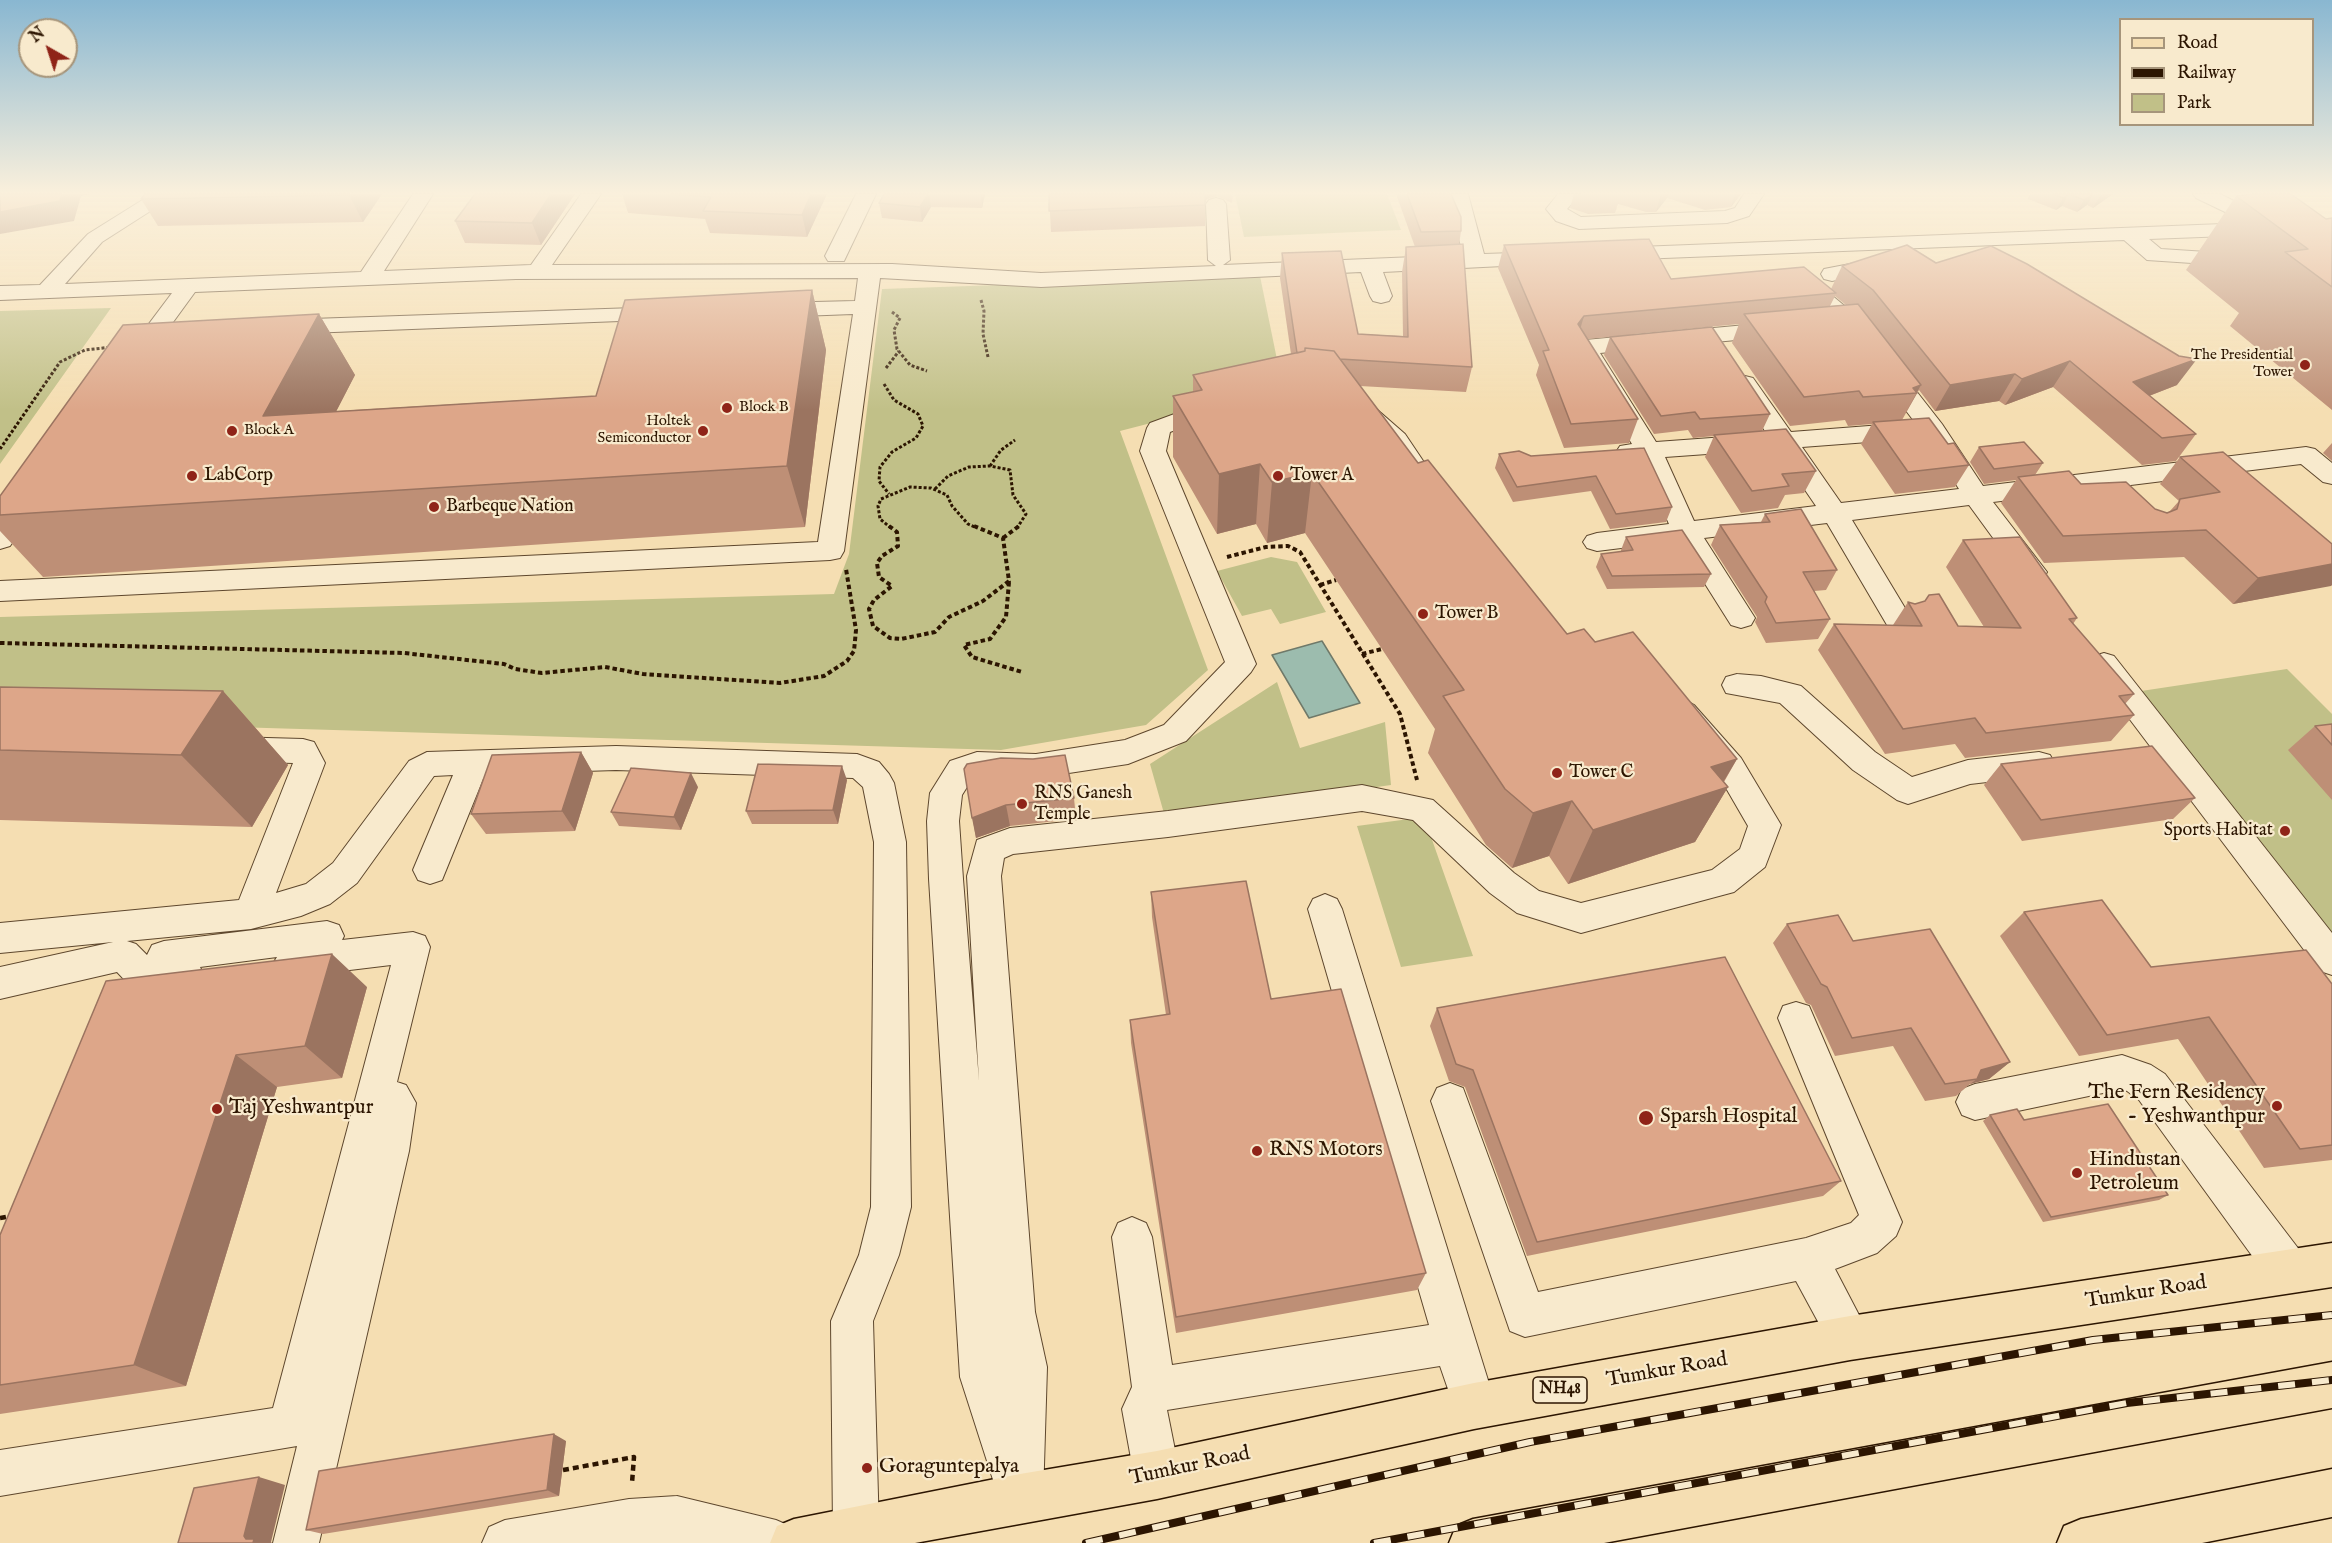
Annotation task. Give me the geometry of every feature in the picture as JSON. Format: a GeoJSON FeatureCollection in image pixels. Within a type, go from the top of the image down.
{"type":"FeatureCollection","features":[{"type":"Feature","properties":{"kind":"main road","name":"Tumkur Road"},"geometry":{"type":"LineString","coordinates":[[794,1543],[1020,1498],[1157,1475],[1474,1406],[1850,1338],[2332,1265]]}},
{"type":"Feature","properties":{"kind":"main road"},"geometry":{"type":"LineString","coordinates":[[1473,1543],[2332,1385]]}},
{"type":"Feature","properties":{"kind":"main road"},"geometry":{"type":"LineString","coordinates":[[2080,1543],[2332,1493]]}},
{"type":"Feature","properties":{"kind":"street"},"geometry":{"type":"LineString","coordinates":[[46,291],[69,266]]}},
{"type":"Feature","properties":{"kind":"street"},"geometry":{"type":"LineString","coordinates":[[368,278],[376,266]]}},
{"type":"Feature","properties":{"kind":"street"},"geometry":{"type":"LineString","coordinates":[[537,272],[541,266]]}},
{"type":"Feature","properties":{"kind":"street"},"geometry":{"type":"LineString","coordinates":[[537,272],[560,266]]}},
{"type":"Feature","properties":{"kind":"street"},"geometry":{"type":"LineString","coordinates":[[1012,266],[1056,266]]}},
{"type":"Feature","properties":{"kind":"street"},"geometry":{"type":"LineString","coordinates":[[0,293],[537,272],[870,271],[1041,280],[1370,266]]}},
{"type":"Feature","properties":{"kind":"street"},"geometry":{"type":"LineString","coordinates":[[1370,266],[1381,296]]}},
{"type":"Feature","properties":{"kind":"street"},"geometry":{"type":"LineString","coordinates":[[1782,266],[1851,323],[1933,429],[1977,497],[2048,591]]}},
{"type":"Feature","properties":{"kind":"street"},"geometry":{"type":"LineString","coordinates":[[1832,274],[1871,266]]}},
{"type":"Feature","properties":{"kind":"street"},"geometry":{"type":"LineString","coordinates":[[0,591],[830,551],[870,271]]}},
{"type":"Feature","properties":{"kind":"street"},"geometry":{"type":"LineString","coordinates":[[124,372],[160,335],[189,285]]}},
{"type":"Feature","properties":{"kind":"street"},"geometry":{"type":"LineString","coordinates":[[748,311],[864,314]]}},
{"type":"Feature","properties":{"kind":"street"},"geometry":{"type":"LineString","coordinates":[[263,327],[690,313]]}},
{"type":"Feature","properties":{"kind":"street"},"geometry":{"type":"LineString","coordinates":[[1741,618],[1686,532],[1649,451],[1585,347],[1723,352],[1811,326],[1851,323]]}},
{"type":"Feature","properties":{"kind":"street"},"geometry":{"type":"LineString","coordinates":[[1723,352],[1835,514],[1898,618]]}},
{"type":"Feature","properties":{"kind":"street"},"geometry":{"type":"LineString","coordinates":[[965,878],[989,850],[1010,841],[1168,824],[1362,798],[1414,805],[1444,828],[1502,883],[1529,903],[1581,918],[1722,882],[1753,857],[1765,825],[1730,767],[1683,713],[1611,669],[1563,648],[1512,615],[1396,440],[1357,405],[1310,399],[1270,400],[1188,417],[1159,428],[1153,451],[1241,664],[1175,733],[1128,752],[1036,766],[977,764],[961,770],[946,793],[944,821],[965,878],[982,1377],[1020,1498]]}},
{"type":"Feature","properties":{"kind":"street"},"geometry":{"type":"LineString","coordinates":[[1162,472],[1166,453],[1178,435],[1230,422]]}},
{"type":"Feature","properties":{"kind":"street"},"geometry":{"type":"LineString","coordinates":[[1604,455],[1933,429]]}},
{"type":"Feature","properties":{"kind":"street"},"geometry":{"type":"LineString","coordinates":[[2183,445],[2236,490]]}},
{"type":"Feature","properties":{"kind":"street"},"geometry":{"type":"LineString","coordinates":[[1598,542],[2306,455],[2332,476]]}},
{"type":"Feature","properties":{"kind":"street"},"geometry":{"type":"LineString","coordinates":[[2097,482],[2121,505]]}},
{"type":"Feature","properties":{"kind":"street"},"geometry":{"type":"LineString","coordinates":[[0,540],[42,484]]}},
{"type":"Feature","properties":{"kind":"street"},"geometry":{"type":"LineString","coordinates":[[2090,646],[2332,960]]}},
{"type":"Feature","properties":{"kind":"street"},"geometry":{"type":"LineString","coordinates":[[1737,685],[1761,687],[1790,694],[1864,762],[1908,791],[1931,786],[1968,772],[2062,761]]}},
{"type":"Feature","properties":{"kind":"street"},"geometry":{"type":"LineString","coordinates":[[1671,722],[1760,836]]}},
{"type":"Feature","properties":{"kind":"street"},"geometry":{"type":"LineString","coordinates":[[2132,752],[2168,748]]}},
{"type":"Feature","properties":{"kind":"street"},"geometry":{"type":"LineString","coordinates":[[200,749],[303,751],[309,763],[251,914]]}},
{"type":"Feature","properties":{"kind":"street"},"geometry":{"type":"LineString","coordinates":[[0,938],[251,914],[301,902],[333,885],[355,862],[420,770],[427,764],[616,758],[857,766],[868,771],[878,783],[890,842],[891,1207],[879,1255],[852,1321],[856,1531]]}},
{"type":"Feature","properties":{"kind":"street"},"geometry":{"type":"LineString","coordinates":[[430,870],[470,772],[482,761]]}},
{"type":"Feature","properties":{"kind":"street"},"geometry":{"type":"LineString","coordinates":[[1325,909],[1474,1406]]}},
{"type":"Feature","properties":{"kind":"street"},"geometry":{"type":"LineString","coordinates":[[0,1473],[290,1427],[419,925],[164,956]]}},
{"type":"Feature","properties":{"kind":"street"},"geometry":{"type":"LineString","coordinates":[[0,983],[124,955],[148,980],[413,947]]}},
{"type":"Feature","properties":{"kind":"street"},"geometry":{"type":"LineString","coordinates":[[1450,1101],[1525,1316],[1806,1258],[1863,1239],[1882,1222],[1796,1018]]}},
{"type":"Feature","properties":{"kind":"street"},"geometry":{"type":"LineString","coordinates":[[1975,1102],[2122,1072],[2138,1077],[2152,1087],[2289,1271]]}},
{"type":"Feature","properties":{"kind":"street"},"geometry":{"type":"LineString","coordinates":[[297,1543],[390,1151],[397,1103],[393,1098],[374,1102]]}},
{"type":"Feature","properties":{"kind":"street"},"geometry":{"type":"LineString","coordinates":[[1132,1237],[1154,1390],[1144,1409],[1157,1475]]}},
{"type":"Feature","properties":{"kind":"street"},"geometry":{"type":"LineString","coordinates":[[1806,1258],[1850,1338]]}},
{"type":"Feature","properties":{"kind":"street"},"geometry":{"type":"LineString","coordinates":[[1154,1390],[1456,1342]]}},
{"type":"Feature","properties":{"kind":"street"},"geometry":{"type":"LineString","coordinates":[[505,1543],[629,1522],[677,1519],[776,1543]]}},
{"type":"Feature","properties":{"kind":"path"},"geometry":{"type":"LineString","coordinates":[[974,276],[984,312],[982,334],[988,357]]}},
{"type":"Feature","properties":{"kind":"path"},"geometry":{"type":"LineString","coordinates":[[864,314],[886,312],[899,315],[893,336],[899,351],[910,365],[927,371]]}},
{"type":"Feature","properties":{"kind":"path"},"geometry":{"type":"LineString","coordinates":[[0,449],[60,362],[85,350],[160,335]]}},
{"type":"Feature","properties":{"kind":"path"},"geometry":{"type":"LineString","coordinates":[[889,494],[879,481],[880,467],[892,452],[916,438],[923,426],[918,414],[894,400],[884,384],[886,366],[899,351]]}},
{"type":"Feature","properties":{"kind":"path"},"geometry":{"type":"LineString","coordinates":[[990,466],[1001,450],[1015,440]]}},
{"type":"Feature","properties":{"kind":"path"},"geometry":{"type":"LineString","coordinates":[[935,489],[940,482],[958,471],[990,466],[1010,470],[1013,495],[1026,514],[1019,526],[1003,538]]}},
{"type":"Feature","properties":{"kind":"path"},"geometry":{"type":"LineString","coordinates":[[1003,538],[968,524],[952,506],[947,495],[935,489],[910,488],[889,494],[881,500],[877,513],[884,525],[897,532],[898,546],[889,550],[877,563],[879,577],[892,586],[874,600],[870,609],[873,626],[880,633],[902,639],[925,636],[944,625],[949,617],[983,601],[1009,582]]}},
{"type":"Feature","properties":{"kind":"path"},"geometry":{"type":"LineString","coordinates":[[1003,538],[1009,582],[1006,617],[990,639],[964,645],[972,657],[1022,672]]}},
{"type":"Feature","properties":{"kind":"path"},"geometry":{"type":"LineString","coordinates":[[1200,565],[1266,547],[1288,546],[1300,552],[1400,714],[1418,785],[1414,805]]}},
{"type":"Feature","properties":{"kind":"path"},"geometry":{"type":"LineString","coordinates":[[0,643],[404,653],[504,664],[515,669],[542,673],[605,667],[643,674],[751,683],[809,681],[836,670],[854,651],[857,640],[849,575],[839,558],[830,551]]}},
{"type":"Feature","properties":{"kind":"path"},"geometry":{"type":"LineString","coordinates":[[1320,585],[1336,580]]}},
{"type":"Feature","properties":{"kind":"path"},"geometry":{"type":"LineString","coordinates":[[1362,654],[1382,649]]}},
{"type":"Feature","properties":{"kind":"path"},"geometry":{"type":"LineString","coordinates":[[0,1218],[16,1216]]}},
{"type":"Feature","properties":{"kind":"path"},"geometry":{"type":"LineString","coordinates":[[562,1470],[634,1457]]}},
{"type":"Feature","properties":{"kind":"green space"},"geometry":{"type":"Polygon","coordinates":[[[1260,276],[1283,389],[1120,431],[1208,670],[1146,725],[1001,750],[0,720],[0,617],[834,594],[849,554],[882,289],[1260,276]]]}},
{"type":"Feature","properties":{"kind":"green space"},"geometry":{"type":"Polygon","coordinates":[[[111,308],[0,464],[0,311],[111,308]]]}},
{"type":"Feature","properties":{"kind":"green space"},"geometry":{"type":"Polygon","coordinates":[[[1271,557],[1297,562],[1326,612],[1280,624],[1271,609],[1242,616],[1217,571],[1271,557]]]}},
{"type":"Feature","properties":{"kind":"green space","name":"Sports Habitat"},"geometry":{"type":"Polygon","coordinates":[[[2287,669],[2332,714],[2332,949],[2128,693],[2287,669]]]}},
{"type":"Feature","properties":{"kind":"green space"},"geometry":{"type":"Polygon","coordinates":[[[1277,682],[1300,748],[1385,722],[1391,785],[1165,817],[1150,764],[1277,682]]]}},
{"type":"Feature","properties":{"kind":"green space"},"geometry":{"type":"Polygon","coordinates":[[[1424,817],[1473,956],[1401,967],[1357,826],[1424,817]]]}},
{"type":"Feature","properties":{"kind":"shaded area"},"geometry":{"type":"Polygon","coordinates":[[[1322,641],[1360,703],[1309,718],[1272,655],[1322,641]]]}},
{"type":"Feature","properties":{"kind":"building"},"geometry":{"type":"Polygon","coordinates":[[[1284,266],[1344,266],[1358,334],[1408,337],[1406,266],[1465,266],[1472,367],[1340,359],[1334,351],[1305,348],[1305,351],[1297,353],[1284,266]]]}},
{"type":"Feature","properties":{"kind":"building"},"geometry":{"type":"Polygon","coordinates":[[[1513,266],[1664,266],[1671,279],[1804,267],[1836,293],[1584,316],[1578,324],[1638,419],[1571,424],[1543,351],[1549,350],[1513,266]]]}},
{"type":"Feature","properties":{"kind":"building"},"geometry":{"type":"Polygon","coordinates":[[[1842,266],[2030,266],[2179,356],[2197,359],[2133,382],[2196,434],[2162,438],[2070,361],[2022,379],[2015,374],[1950,385],[1873,290],[1842,266]]]}},
{"type":"Feature","properties":{"kind":"building"},"geometry":{"type":"Polygon","coordinates":[[[2304,266],[2332,266],[2332,287],[2304,266]]]}},
{"type":"Feature","properties":{"kind":"building"},"geometry":{"type":"Polygon","coordinates":[[[812,290],[787,466],[0,515],[0,496],[123,325],[319,314],[263,416],[596,396],[625,300],[812,290]]]}},
{"type":"Feature","properties":{"kind":"building"},"geometry":{"type":"Polygon","coordinates":[[[1858,304],[1921,385],[1913,388],[1917,393],[1863,397],[1859,391],[1804,397],[1744,314],[1858,304]]]}},
{"type":"Feature","properties":{"kind":"building"},"geometry":{"type":"Polygon","coordinates":[[[1712,327],[1770,414],[1700,419],[1695,412],[1661,416],[1610,337],[1712,327]]]}},
{"type":"Feature","properties":{"kind":"building"},"geometry":{"type":"Polygon","coordinates":[[[1305,348],[1334,351],[1418,463],[1428,460],[1567,634],[1584,629],[1595,642],[1633,632],[1737,759],[1711,767],[1728,787],[1593,830],[1572,801],[1533,813],[1505,789],[1443,696],[1464,690],[1312,473],[1272,482],[1260,464],[1219,474],[1173,396],[1202,390],[1193,375],[1305,351],[1305,348]]]}},
{"type":"Feature","properties":{"kind":"building"},"geometry":{"type":"Polygon","coordinates":[[[1929,418],[1948,444],[1954,443],[1969,465],[1908,472],[1873,422],[1929,418]]]}},
{"type":"Feature","properties":{"kind":"building"},"geometry":{"type":"Polygon","coordinates":[[[1786,429],[1816,471],[1782,474],[1789,486],[1752,491],[1714,435],[1786,429]]]}},
{"type":"Feature","properties":{"kind":"building"},"geometry":{"type":"Polygon","coordinates":[[[2024,442],[2043,463],[1994,469],[1979,447],[2024,442]]]}},
{"type":"Feature","properties":{"kind":"building"},"geometry":{"type":"Polygon","coordinates":[[[1644,448],[1672,507],[1616,514],[1596,476],[1517,487],[1499,454],[1519,451],[1531,456],[1644,448]]]}},
{"type":"Feature","properties":{"kind":"building"},"geometry":{"type":"Polygon","coordinates":[[[2223,452],[2332,544],[2332,564],[2258,578],[2206,530],[2063,536],[2018,477],[2069,471],[2081,484],[2126,482],[2155,509],[2167,513],[2177,509],[2180,499],[2220,492],[2180,457],[2223,452]]]}},
{"type":"Feature","properties":{"kind":"building"},"geometry":{"type":"Polygon","coordinates":[[[1801,509],[1837,570],[1803,572],[1830,619],[1776,623],[1765,602],[1767,597],[1720,525],[1770,522],[1765,514],[1801,509]]]}},
{"type":"Feature","properties":{"kind":"building"},"geometry":{"type":"Polygon","coordinates":[[[1682,530],[1711,574],[1612,576],[1601,554],[1633,550],[1626,537],[1682,530]]]}},
{"type":"Feature","properties":{"kind":"building"},"geometry":{"type":"Polygon","coordinates":[[[2020,537],[2077,618],[2069,619],[2134,694],[2119,696],[2134,715],[1986,733],[1975,718],[1903,729],[1834,624],[1922,626],[1908,602],[1915,604],[1925,601],[1929,595],[1939,594],[1958,626],[2021,628],[1963,540],[2020,537]]]}},
{"type":"Feature","properties":{"kind":"building"},"geometry":{"type":"Polygon","coordinates":[[[0,687],[223,691],[181,755],[0,750],[0,687]]]}},
{"type":"Feature","properties":{"kind":"building"},"geometry":{"type":"Polygon","coordinates":[[[2332,724],[2332,745],[2315,726],[2332,724]]]}},
{"type":"Feature","properties":{"kind":"building"},"geometry":{"type":"Polygon","coordinates":[[[2152,746],[2195,798],[2041,820],[2001,764],[2152,746]]]}},
{"type":"Feature","properties":{"kind":"building"},"geometry":{"type":"Polygon","coordinates":[[[581,752],[562,811],[471,814],[492,755],[581,752]]]}},
{"type":"Feature","properties":{"kind":"building"},"geometry":{"type":"Polygon","coordinates":[[[1065,755],[1074,798],[1006,805],[972,818],[964,769],[967,764],[1001,758],[1033,759],[1065,755]]]}},
{"type":"Feature","properties":{"kind":"building"},"geometry":{"type":"Polygon","coordinates":[[[758,764],[842,766],[833,810],[746,811],[758,764]]]}},
{"type":"Feature","properties":{"kind":"building"},"geometry":{"type":"Polygon","coordinates":[[[631,768],[691,773],[674,817],[611,812],[631,768]]]}},
{"type":"Feature","properties":{"kind":"building"},"geometry":{"type":"Polygon","coordinates":[[[1246,881],[1271,999],[1341,989],[1426,1273],[1176,1317],[1130,1020],[1170,1014],[1151,892],[1246,881]]]}},
{"type":"Feature","properties":{"kind":"building"},"geometry":{"type":"Polygon","coordinates":[[[2102,900],[2151,967],[2306,950],[2332,984],[2332,1145],[2300,1149],[2209,1017],[2107,1035],[2024,912],[2102,900]]]}},
{"type":"Feature","properties":{"kind":"building"},"geometry":{"type":"Polygon","coordinates":[[[1838,915],[1853,941],[1930,929],[2010,1062],[1981,1070],[1977,1079],[1945,1084],[1911,1028],[1852,1038],[1827,987],[1821,984],[1787,924],[1838,915]]]}},
{"type":"Feature","properties":{"kind":"building"},"geometry":{"type":"Polygon","coordinates":[[[332,954],[305,1046],[236,1055],[134,1365],[0,1385],[0,1235],[106,981],[332,954]]]}},
{"type":"Feature","properties":{"kind":"building"},"geometry":{"type":"Polygon","coordinates":[[[1725,957],[1841,1181],[1537,1242],[1473,1070],[1456,1064],[1437,1008],[1725,957]]]}},
{"type":"Feature","properties":{"kind":"building"},"geometry":{"type":"Polygon","coordinates":[[[2108,1104],[2168,1195],[2051,1217],[1990,1115],[2017,1109],[2024,1120],[2108,1104]]]}},
{"type":"Feature","properties":{"kind":"building"},"geometry":{"type":"Polygon","coordinates":[[[554,1434],[547,1490],[306,1530],[319,1471],[554,1434]]]}},
{"type":"Feature","properties":{"kind":"building"},"geometry":{"type":"Polygon","coordinates":[[[259,1477],[244,1536],[246,1539],[254,1539],[253,1543],[178,1543],[194,1488],[259,1477]]]}},
{"type":"Feature","properties":{"kind":"railway"},"geometry":{"type":"LineString","coordinates":[[1086,1543],[1530,1442],[2093,1340],[2332,1315]]}},
{"type":"Feature","properties":{"kind":"railway"},"geometry":{"type":"LineString","coordinates":[[1374,1543],[2127,1403],[2332,1380]]}},
{"type":"Feature","properties":{"kind":"place","name":"The Presidential Tower"},"geometry":{"type":"Point","coordinates":[2305,365]}},
{"type":"Feature","properties":{"kind":"place","name":"Block B"},"geometry":{"type":"Point","coordinates":[727,408]}},
{"type":"Feature","properties":{"kind":"place","name":"Block A"},"geometry":{"type":"Point","coordinates":[232,431]}},
{"type":"Feature","properties":{"kind":"place","name":"Holtek Semiconductor"},"geometry":{"type":"Point","coordinates":[703,431]}},
{"type":"Feature","properties":{"kind":"place","name":"LabCorp"},"geometry":{"type":"Point","coordinates":[192,476]}},
{"type":"Feature","properties":{"kind":"place","name":"Tower A"},"geometry":{"type":"Point","coordinates":[1278,476]}},
{"type":"Feature","properties":{"kind":"place","name":"Barbeque Nation"},"geometry":{"type":"Point","coordinates":[434,507]}},
{"type":"Feature","properties":{"kind":"place","name":"Tower B"},"geometry":{"type":"Point","coordinates":[1423,614]}},
{"type":"Feature","properties":{"kind":"place","name":"Tower C"},"geometry":{"type":"Point","coordinates":[1557,773]}},
{"type":"Feature","properties":{"kind":"place","name":"RNS Ganesh Temple"},"geometry":{"type":"Point","coordinates":[1022,804]}},
{"type":"Feature","properties":{"kind":"place","name":"Sports Habitat"},"geometry":{"type":"Point","coordinates":[2285,831]}},
{"type":"Feature","properties":{"kind":"place","name":"The Fern Residency - Yeshwanthpur"},"geometry":{"type":"Point","coordinates":[2277,1106]}},
{"type":"Feature","properties":{"kind":"place","name":"Taj Yeshwantpur"},"geometry":{"type":"Point","coordinates":[217,1109]}},
{"type":"Feature","properties":{"kind":"place","name":"Sparsh Hospital"},"geometry":{"type":"Point","coordinates":[1646,1118]}},
{"type":"Feature","properties":{"kind":"place","name":"RNS Motors"},"geometry":{"type":"Point","coordinates":[1257,1151]}},
{"type":"Feature","properties":{"kind":"place","name":"Hindustan Petroleum"},"geometry":{"type":"Point","coordinates":[2077,1173]}},
{"type":"Feature","properties":{"kind":"place","name":"Goraguntepalya"},"geometry":{"type":"Point","coordinates":[867,1468]}}]}
